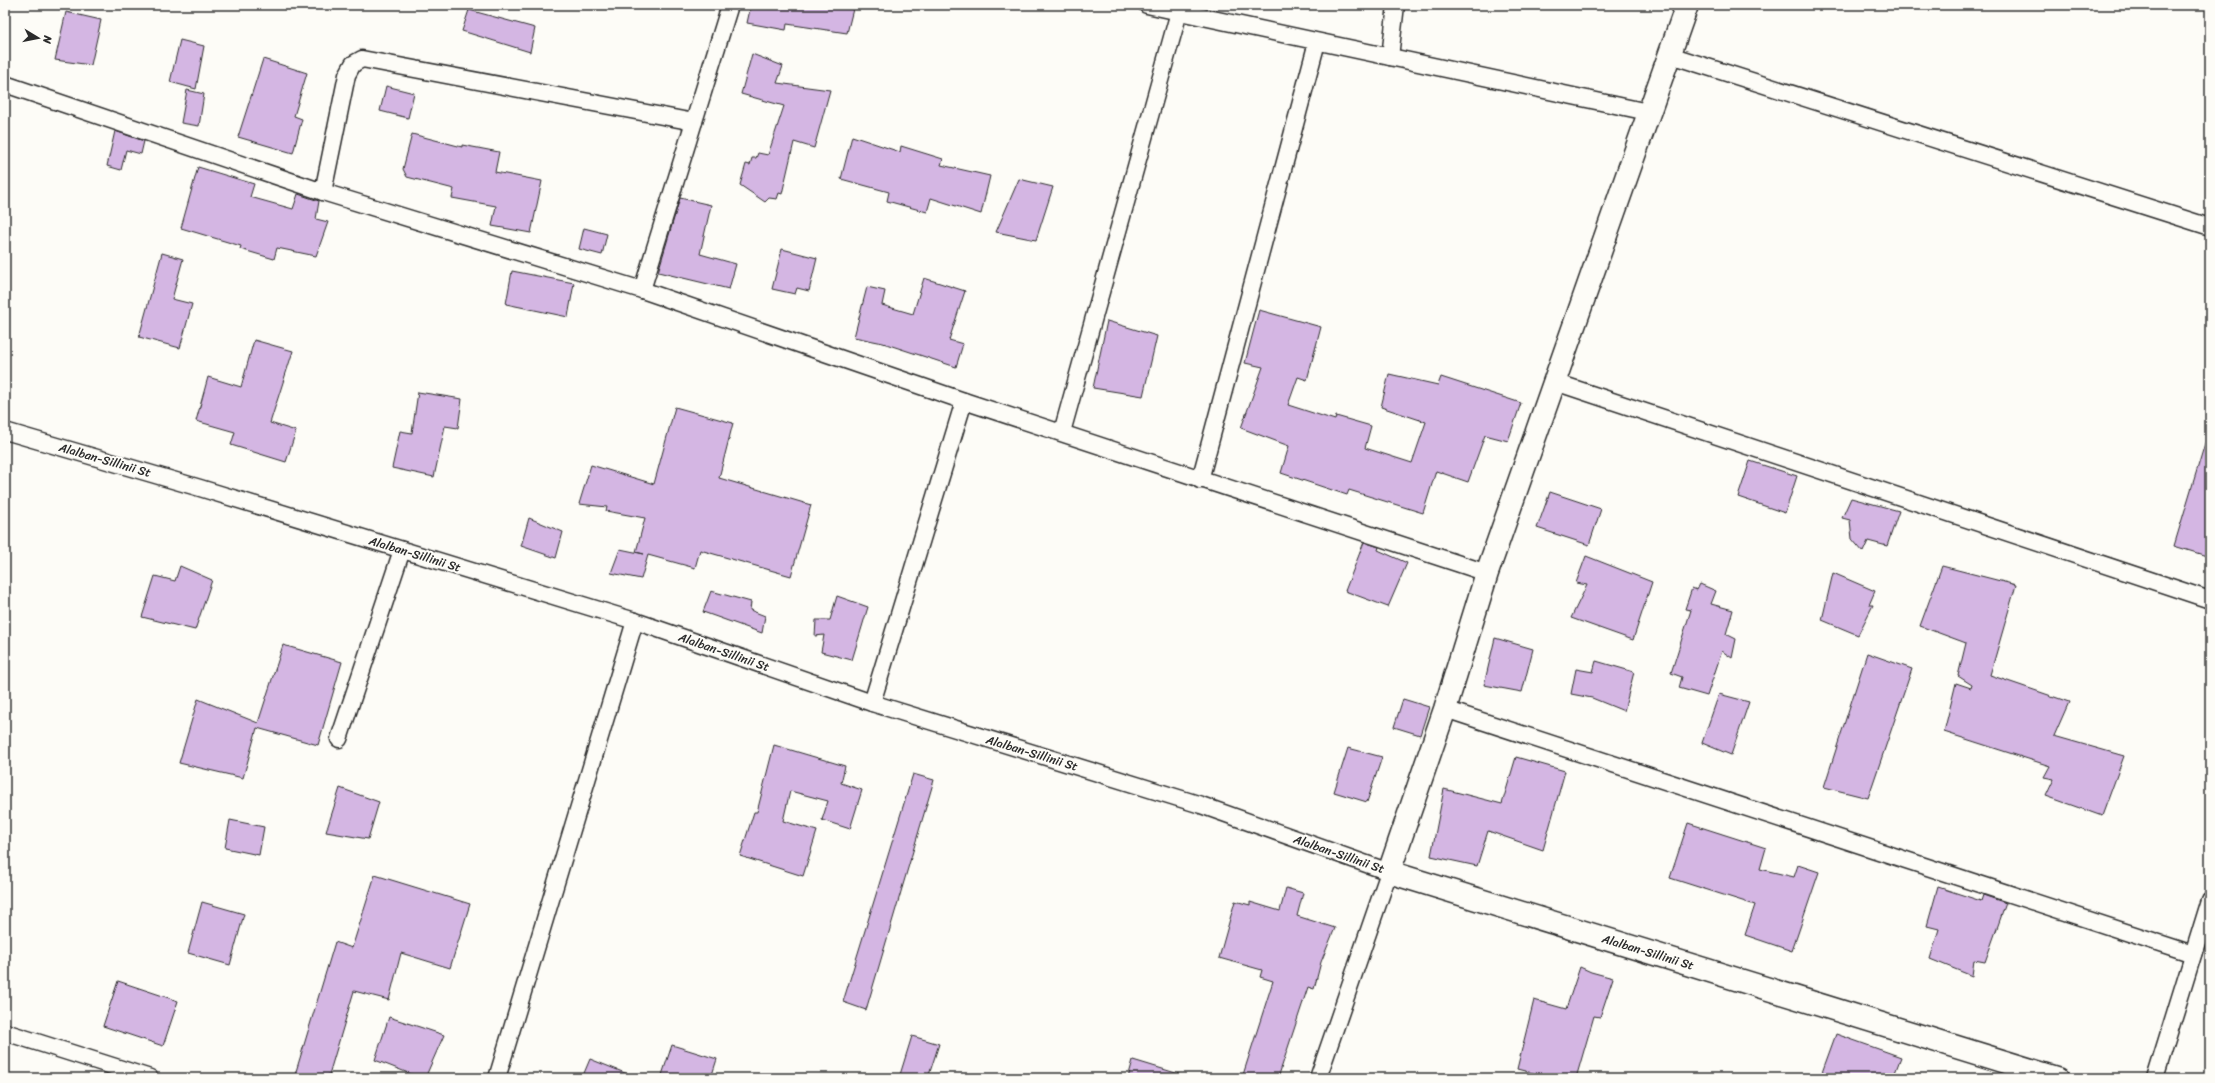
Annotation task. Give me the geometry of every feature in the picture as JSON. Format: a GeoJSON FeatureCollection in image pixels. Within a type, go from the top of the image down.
{"type":"FeatureCollection","features":[{"type":"Feature","properties":{"kind":"street"},"geometry":{"type":"LineString","coordinates":[[642,290],[730,5]]}},
{"type":"Feature","properties":{"kind":"street"},"geometry":{"type":"LineString","coordinates":[[1147,5],[1180,12],[1211,12],[1317,42],[1648,112]]}},
{"type":"Feature","properties":{"kind":"street"},"geometry":{"type":"LineString","coordinates":[[1390,57],[1396,5]]}},
{"type":"Feature","properties":{"kind":"street"},"geometry":{"type":"LineString","coordinates":[[1318,1078],[1445,709],[1487,573],[1555,382],[1648,112],[1687,5]]}},
{"type":"Feature","properties":{"kind":"street"},"geometry":{"type":"LineString","coordinates":[[1062,432],[1180,12]]}},
{"type":"Feature","properties":{"kind":"street"},"geometry":{"type":"LineString","coordinates":[[1200,480],[1317,42]]}},
{"type":"Feature","properties":{"kind":"street"},"geometry":{"type":"LineString","coordinates":[[1670,55],[2210,227]]}},
{"type":"Feature","properties":{"kind":"street"},"geometry":{"type":"LineString","coordinates":[[323,192],[347,75],[352,64],[362,59],[694,122]]}},
{"type":"Feature","properties":{"kind":"street"},"geometry":{"type":"LineString","coordinates":[[5,84],[323,192],[642,290],[964,401],[1062,432],[1200,480],[1487,573]]}},
{"type":"Feature","properties":{"kind":"street"},"geometry":{"type":"LineString","coordinates":[[1555,382],[2210,600]]}},
{"type":"Feature","properties":{"kind":"street"},"geometry":{"type":"LineString","coordinates":[[872,703],[964,401]]}},
{"type":"Feature","properties":{"kind":"street","name":"Alalban-Sillinii St"},"geometry":{"type":"LineString","coordinates":[[5,431],[200,488],[635,621],[872,703],[1201,805],[1389,872],[2057,1078]]}},
{"type":"Feature","properties":{"kind":"street"},"geometry":{"type":"LineString","coordinates":[[339,739],[402,550]]}},
{"type":"Feature","properties":{"kind":"street"},"geometry":{"type":"LineString","coordinates":[[497,1078],[635,621]]}},
{"type":"Feature","properties":{"kind":"street"},"geometry":{"type":"LineString","coordinates":[[1445,709],[2193,954]]}},
{"type":"Feature","properties":{"kind":"street"},"geometry":{"type":"LineString","coordinates":[[2155,1078],[2210,900]]}},
{"type":"Feature","properties":{"kind":"street"},"geometry":{"type":"LineString","coordinates":[[5,1032],[150,1078]]}},
{"type":"Feature","properties":{"kind":"building"},"geometry":{"type":"Polygon","coordinates":[[[751,5],[854,5],[847,33],[787,24],[786,30],[747,23],[751,5]]]}},
{"type":"Feature","properties":{"kind":"building"},"geometry":{"type":"Polygon","coordinates":[[[469,10],[535,28],[530,52],[462,31],[469,10]]]}},
{"type":"Feature","properties":{"kind":"building"},"geometry":{"type":"Polygon","coordinates":[[[66,12],[101,20],[91,65],[55,60],[66,12]]]}},
{"type":"Feature","properties":{"kind":"building"},"geometry":{"type":"Polygon","coordinates":[[[180,40],[204,46],[196,89],[170,82],[180,40]]]}},
{"type":"Feature","properties":{"kind":"building"},"geometry":{"type":"Polygon","coordinates":[[[752,54],[783,66],[777,83],[830,90],[814,148],[794,142],[782,194],[779,193],[777,199],[769,198],[765,202],[740,185],[746,164],[750,165],[752,158],[756,158],[758,153],[768,155],[784,106],[741,94],[752,54]]]}},
{"type":"Feature","properties":{"kind":"building"},"geometry":{"type":"Polygon","coordinates":[[[263,59],[307,73],[294,116],[302,119],[293,153],[238,137],[263,59]]]}},
{"type":"Feature","properties":{"kind":"building"},"geometry":{"type":"Polygon","coordinates":[[[386,86],[414,93],[408,118],[380,111],[386,86]]]}},
{"type":"Feature","properties":{"kind":"building"},"geometry":{"type":"Polygon","coordinates":[[[187,90],[204,94],[199,126],[181,123],[187,90]]]}},
{"type":"Feature","properties":{"kind":"building"},"geometry":{"type":"Polygon","coordinates":[[[115,131],[144,141],[141,154],[126,150],[121,170],[107,166],[115,131]]]}},
{"type":"Feature","properties":{"kind":"building"},"geometry":{"type":"Polygon","coordinates":[[[412,134],[462,147],[462,145],[499,152],[495,172],[542,181],[531,233],[492,226],[496,206],[452,198],[454,189],[407,177],[403,169],[412,134]]]}},
{"type":"Feature","properties":{"kind":"building"},"geometry":{"type":"Polygon","coordinates":[[[852,136],[900,152],[901,146],[943,159],[941,165],[990,176],[981,214],[931,198],[927,212],[887,201],[889,192],[841,179],[852,136]]]}},
{"type":"Feature","properties":{"kind":"building"},"geometry":{"type":"Polygon","coordinates":[[[198,167],[254,184],[250,197],[293,209],[298,194],[319,201],[316,219],[328,222],[316,256],[277,248],[274,259],[240,249],[241,246],[181,228],[198,167]]]}},
{"type":"Feature","properties":{"kind":"building"},"geometry":{"type":"Polygon","coordinates":[[[1019,179],[1053,187],[1036,240],[996,232],[1019,179]]]}},
{"type":"Feature","properties":{"kind":"building"},"geometry":{"type":"Polygon","coordinates":[[[680,198],[711,205],[700,254],[736,264],[729,289],[658,272],[680,198]]]}},
{"type":"Feature","properties":{"kind":"building"},"geometry":{"type":"Polygon","coordinates":[[[584,228],[607,234],[602,255],[579,249],[584,228]]]}},
{"type":"Feature","properties":{"kind":"building"},"geometry":{"type":"Polygon","coordinates":[[[782,249],[817,258],[809,291],[797,288],[795,294],[772,289],[782,249]]]}},
{"type":"Feature","properties":{"kind":"building"},"geometry":{"type":"Polygon","coordinates":[[[162,253],[183,259],[172,299],[192,304],[180,348],[139,337],[162,253]]]}},
{"type":"Feature","properties":{"kind":"building"},"geometry":{"type":"Polygon","coordinates":[[[512,271],[574,283],[568,317],[506,304],[512,271]]]}},
{"type":"Feature","properties":{"kind":"building"},"geometry":{"type":"Polygon","coordinates":[[[924,278],[965,291],[949,340],[963,344],[956,367],[883,343],[854,337],[867,287],[885,291],[882,305],[913,314],[924,278]]]}},
{"type":"Feature","properties":{"kind":"building"},"geometry":{"type":"Polygon","coordinates":[[[1259,310],[1321,327],[1307,380],[1298,377],[1288,405],[1335,420],[1336,416],[1371,426],[1365,448],[1412,463],[1426,422],[1381,407],[1389,374],[1438,385],[1441,377],[1521,403],[1508,441],[1485,435],[1468,482],[1436,471],[1423,513],[1349,490],[1347,495],[1281,473],[1289,446],[1241,428],[1263,367],[1245,363],[1259,310]]]}},
{"type":"Feature","properties":{"kind":"building"},"geometry":{"type":"Polygon","coordinates":[[[1107,321],[1157,336],[1143,396],[1093,388],[1107,321]]]}},
{"type":"Feature","properties":{"kind":"building"},"geometry":{"type":"Polygon","coordinates":[[[254,340],[293,351],[270,423],[296,431],[286,462],[231,445],[235,432],[196,421],[208,377],[241,387],[254,340]]]}},
{"type":"Feature","properties":{"kind":"building"},"geometry":{"type":"Polygon","coordinates":[[[418,392],[462,399],[458,428],[445,426],[434,477],[392,468],[400,431],[412,433],[418,392]]]}},
{"type":"Feature","properties":{"kind":"building"},"geometry":{"type":"Polygon","coordinates":[[[675,407],[733,423],[719,478],[811,505],[791,576],[700,550],[695,568],[648,555],[641,579],[611,573],[620,549],[644,554],[636,552],[645,518],[606,511],[607,507],[579,504],[591,465],[654,484],[675,407]]]}},
{"type":"Feature","properties":{"kind":"building"},"geometry":{"type":"Polygon","coordinates":[[[2206,440],[2210,440],[2210,557],[2174,546],[2206,440]]]}},
{"type":"Feature","properties":{"kind":"building"},"geometry":{"type":"Polygon","coordinates":[[[1750,461],[1797,476],[1785,513],[1738,497],[1750,461]]]}},
{"type":"Feature","properties":{"kind":"building"},"geometry":{"type":"Polygon","coordinates":[[[1550,492],[1601,509],[1589,545],[1537,528],[1550,492]]]}},
{"type":"Feature","properties":{"kind":"building"},"geometry":{"type":"Polygon","coordinates":[[[1851,498],[1899,511],[1887,546],[1868,541],[1863,552],[1852,539],[1850,520],[1842,518],[1851,498]]]}},
{"type":"Feature","properties":{"kind":"building"},"geometry":{"type":"Polygon","coordinates":[[[529,518],[563,532],[556,558],[521,546],[529,518]]]}},
{"type":"Feature","properties":{"kind":"building"},"geometry":{"type":"Polygon","coordinates":[[[1364,542],[1379,547],[1378,550],[1407,563],[1388,607],[1345,591],[1364,542]]]}},
{"type":"Feature","properties":{"kind":"building"},"geometry":{"type":"Polygon","coordinates":[[[1586,556],[1652,582],[1633,640],[1571,618],[1587,585],[1576,583],[1586,556]]]}},
{"type":"Feature","properties":{"kind":"building"},"geometry":{"type":"Polygon","coordinates":[[[180,566],[212,580],[195,630],[142,617],[155,576],[175,581],[180,566]]]}},
{"type":"Feature","properties":{"kind":"building"},"geometry":{"type":"Polygon","coordinates":[[[1942,566],[2016,585],[1990,675],[2069,702],[2054,736],[2124,756],[2102,816],[2046,796],[2054,779],[2044,777],[2050,766],[1944,732],[1956,683],[1971,688],[1972,685],[1958,676],[1966,643],[1920,626],[1942,566]]]}},
{"type":"Feature","properties":{"kind":"building"},"geometry":{"type":"Polygon","coordinates":[[[1833,573],[1875,591],[1869,605],[1873,605],[1858,635],[1822,620],[1833,573]]]}},
{"type":"Feature","properties":{"kind":"building"},"geometry":{"type":"Polygon","coordinates":[[[1700,584],[1716,591],[1711,604],[1733,610],[1726,634],[1736,639],[1732,658],[1722,651],[1707,696],[1679,688],[1682,677],[1671,673],[1691,610],[1685,609],[1692,588],[1697,590],[1700,584]]]}},
{"type":"Feature","properties":{"kind":"building"},"geometry":{"type":"Polygon","coordinates":[[[711,591],[751,602],[750,610],[765,616],[762,633],[703,612],[711,591]]]}},
{"type":"Feature","properties":{"kind":"building"},"geometry":{"type":"Polygon","coordinates":[[[837,596],[868,607],[852,660],[821,652],[824,635],[815,636],[816,620],[830,620],[837,596]]]}},
{"type":"Feature","properties":{"kind":"building"},"geometry":{"type":"Polygon","coordinates":[[[1495,638],[1533,649],[1522,692],[1484,685],[1495,638]]]}},
{"type":"Feature","properties":{"kind":"building"},"geometry":{"type":"Polygon","coordinates":[[[283,645],[342,662],[318,745],[257,728],[243,778],[179,763],[198,699],[258,723],[283,645]]]}},
{"type":"Feature","properties":{"kind":"building"},"geometry":{"type":"Polygon","coordinates":[[[1867,653],[1912,669],[1868,798],[1824,787],[1867,653]]]}},
{"type":"Feature","properties":{"kind":"building"},"geometry":{"type":"Polygon","coordinates":[[[1596,661],[1634,672],[1624,711],[1592,698],[1571,694],[1576,669],[1593,672],[1596,661]]]}},
{"type":"Feature","properties":{"kind":"building"},"geometry":{"type":"Polygon","coordinates":[[[1719,694],[1749,702],[1731,755],[1702,743],[1719,694]]]}},
{"type":"Feature","properties":{"kind":"building"},"geometry":{"type":"Polygon","coordinates":[[[1403,699],[1429,707],[1420,735],[1394,727],[1403,699]]]}},
{"type":"Feature","properties":{"kind":"building"},"geometry":{"type":"Polygon","coordinates":[[[774,745],[845,766],[841,783],[862,790],[850,829],[822,820],[828,801],[790,791],[783,821],[817,831],[803,876],[740,856],[754,812],[757,812],[774,745]]]}},
{"type":"Feature","properties":{"kind":"building"},"geometry":{"type":"Polygon","coordinates":[[[1348,748],[1382,757],[1367,802],[1334,792],[1348,748]]]}},
{"type":"Feature","properties":{"kind":"building"},"geometry":{"type":"Polygon","coordinates":[[[1516,757],[1565,771],[1543,850],[1488,831],[1477,866],[1431,856],[1444,789],[1502,804],[1516,757]]]}},
{"type":"Feature","properties":{"kind":"building"},"geometry":{"type":"Polygon","coordinates":[[[913,774],[934,780],[866,1010],[843,1002],[913,774]]]}},
{"type":"Feature","properties":{"kind":"building"},"geometry":{"type":"Polygon","coordinates":[[[340,788],[379,802],[368,839],[326,832],[340,788]]]}},
{"type":"Feature","properties":{"kind":"building"},"geometry":{"type":"Polygon","coordinates":[[[230,820],[264,827],[259,855],[225,848],[230,820]]]}},
{"type":"Feature","properties":{"kind":"building"},"geometry":{"type":"Polygon","coordinates":[[[1688,823],[1766,848],[1760,869],[1794,877],[1798,865],[1819,872],[1792,951],[1745,935],[1755,905],[1670,878],[1688,823]]]}},
{"type":"Feature","properties":{"kind":"building"},"geometry":{"type":"Polygon","coordinates":[[[375,875],[470,904],[450,968],[401,953],[389,1000],[354,991],[328,1078],[294,1078],[335,942],[352,948],[375,875]]]}},
{"type":"Feature","properties":{"kind":"building"},"geometry":{"type":"Polygon","coordinates":[[[1938,887],[1981,901],[1983,895],[2006,903],[1985,962],[1974,960],[1972,976],[1930,959],[1939,929],[1927,926],[1938,887]]]}},
{"type":"Feature","properties":{"kind":"building"},"geometry":{"type":"Polygon","coordinates":[[[1286,888],[1303,893],[1297,916],[1335,928],[1321,962],[1314,989],[1308,987],[1278,1078],[1242,1078],[1273,981],[1260,977],[1262,970],[1219,958],[1235,901],[1250,905],[1250,902],[1280,911],[1286,888]]]}},
{"type":"Feature","properties":{"kind":"building"},"geometry":{"type":"Polygon","coordinates":[[[202,902],[244,914],[230,965],[188,953],[202,902]]]}},
{"type":"Feature","properties":{"kind":"building"},"geometry":{"type":"Polygon","coordinates":[[[1580,967],[1591,972],[1613,978],[1600,1017],[1594,1016],[1576,1078],[1552,1078],[1517,1069],[1534,1000],[1566,1009],[1580,967]]]}},
{"type":"Feature","properties":{"kind":"building"},"geometry":{"type":"Polygon","coordinates":[[[118,981],[178,1001],[163,1046],[103,1026],[118,981]]]}},
{"type":"Feature","properties":{"kind":"building"},"geometry":{"type":"Polygon","coordinates":[[[389,1017],[444,1035],[425,1078],[421,1078],[375,1060],[389,1017]]]}},
{"type":"Feature","properties":{"kind":"building"},"geometry":{"type":"Polygon","coordinates":[[[1836,1034],[1901,1057],[1893,1078],[1820,1078],[1836,1034]]]}},
{"type":"Feature","properties":{"kind":"building"},"geometry":{"type":"Polygon","coordinates":[[[912,1036],[939,1044],[928,1078],[899,1078],[912,1036]]]}},
{"type":"Feature","properties":{"kind":"building"},"geometry":{"type":"Polygon","coordinates":[[[672,1045],[717,1059],[711,1078],[661,1078],[672,1045]]]}},
{"type":"Feature","properties":{"kind":"building"},"geometry":{"type":"Polygon","coordinates":[[[590,1059],[635,1077],[635,1078],[582,1078],[590,1059]]]}},
{"type":"Feature","properties":{"kind":"building"},"geometry":{"type":"Polygon","coordinates":[[[1133,1060],[1179,1074],[1178,1078],[1128,1078],[1133,1060]]]}}]}
